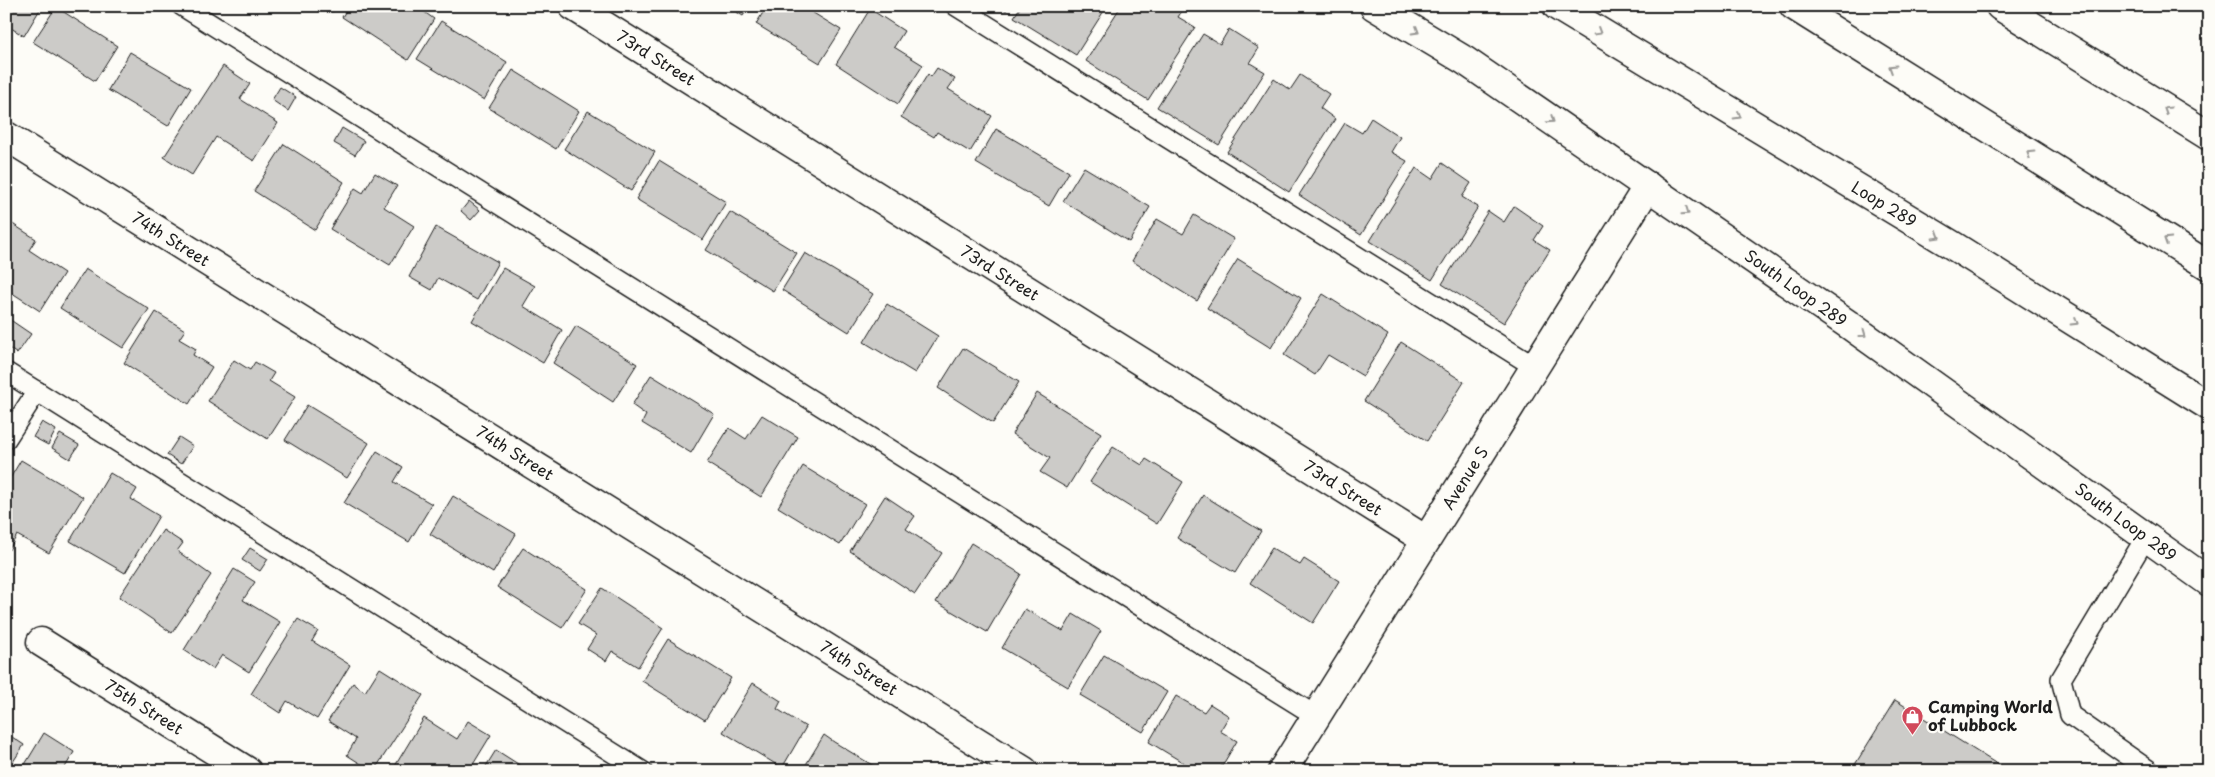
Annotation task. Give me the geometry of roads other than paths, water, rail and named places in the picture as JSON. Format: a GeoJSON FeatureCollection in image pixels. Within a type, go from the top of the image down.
{"type":"FeatureCollection","features":[{"type":"Feature","properties":{"kind":"main road","name":"73rd Street"},"geometry":{"type":"LineString","coordinates":[[573,6],[1426,540]]}},
{"type":"Feature","properties":{"kind":"main road","name":"South Loop 289"},"geometry":{"type":"LineString","coordinates":[[1374,6],[1464,60],[1648,186],[1852,327],[2209,582]]}},
{"type":"Feature","properties":{"kind":"main road","name":"Loop 289"},"geometry":{"type":"LineString","coordinates":[[1557,6],[1952,245],[2209,406]]}},
{"type":"Feature","properties":{"kind":"main road"},"geometry":{"type":"LineString","coordinates":[[1794,6],[2209,266]]}},
{"type":"Feature","properties":{"kind":"main road"},"geometry":{"type":"LineString","coordinates":[[2000,6],[2209,136]]}},
{"type":"Feature","properties":{"kind":"main road","name":"74th Street"},"geometry":{"type":"LineString","coordinates":[[6,136],[1024,771]]}},
{"type":"Feature","properties":{"kind":"main road","name":"Avenue S"},"geometry":{"type":"LineString","coordinates":[[1282,771],[1648,186]]}},
{"type":"Feature","properties":{"kind":"main road","name":"75th Street"},"geometry":{"type":"LineString","coordinates":[[41,642],[247,771]]}},
{"type":"Feature","properties":{"kind":"lane"},"geometry":{"type":"LineString","coordinates":[[182,6],[1316,716]]}},
{"type":"Feature","properties":{"kind":"lane"},"geometry":{"type":"LineString","coordinates":[[956,6],[1535,367]]}},
{"type":"Feature","properties":{"kind":"lane"},"geometry":{"type":"LineString","coordinates":[[6,372],[642,771]]}},
{"type":"Feature","properties":{"kind":"lane"},"geometry":{"type":"LineString","coordinates":[[6,439],[37,391]]}},
{"type":"Feature","properties":{"kind":"lane"},"geometry":{"type":"LineString","coordinates":[[2146,536],[2061,679],[2070,715],[2150,771]]}},
{"type":"Feature","properties":{"kind":"place","name":"Camping World of Lubbock"},"geometry":{"type":"Point","coordinates":[1912,735]}}]}
